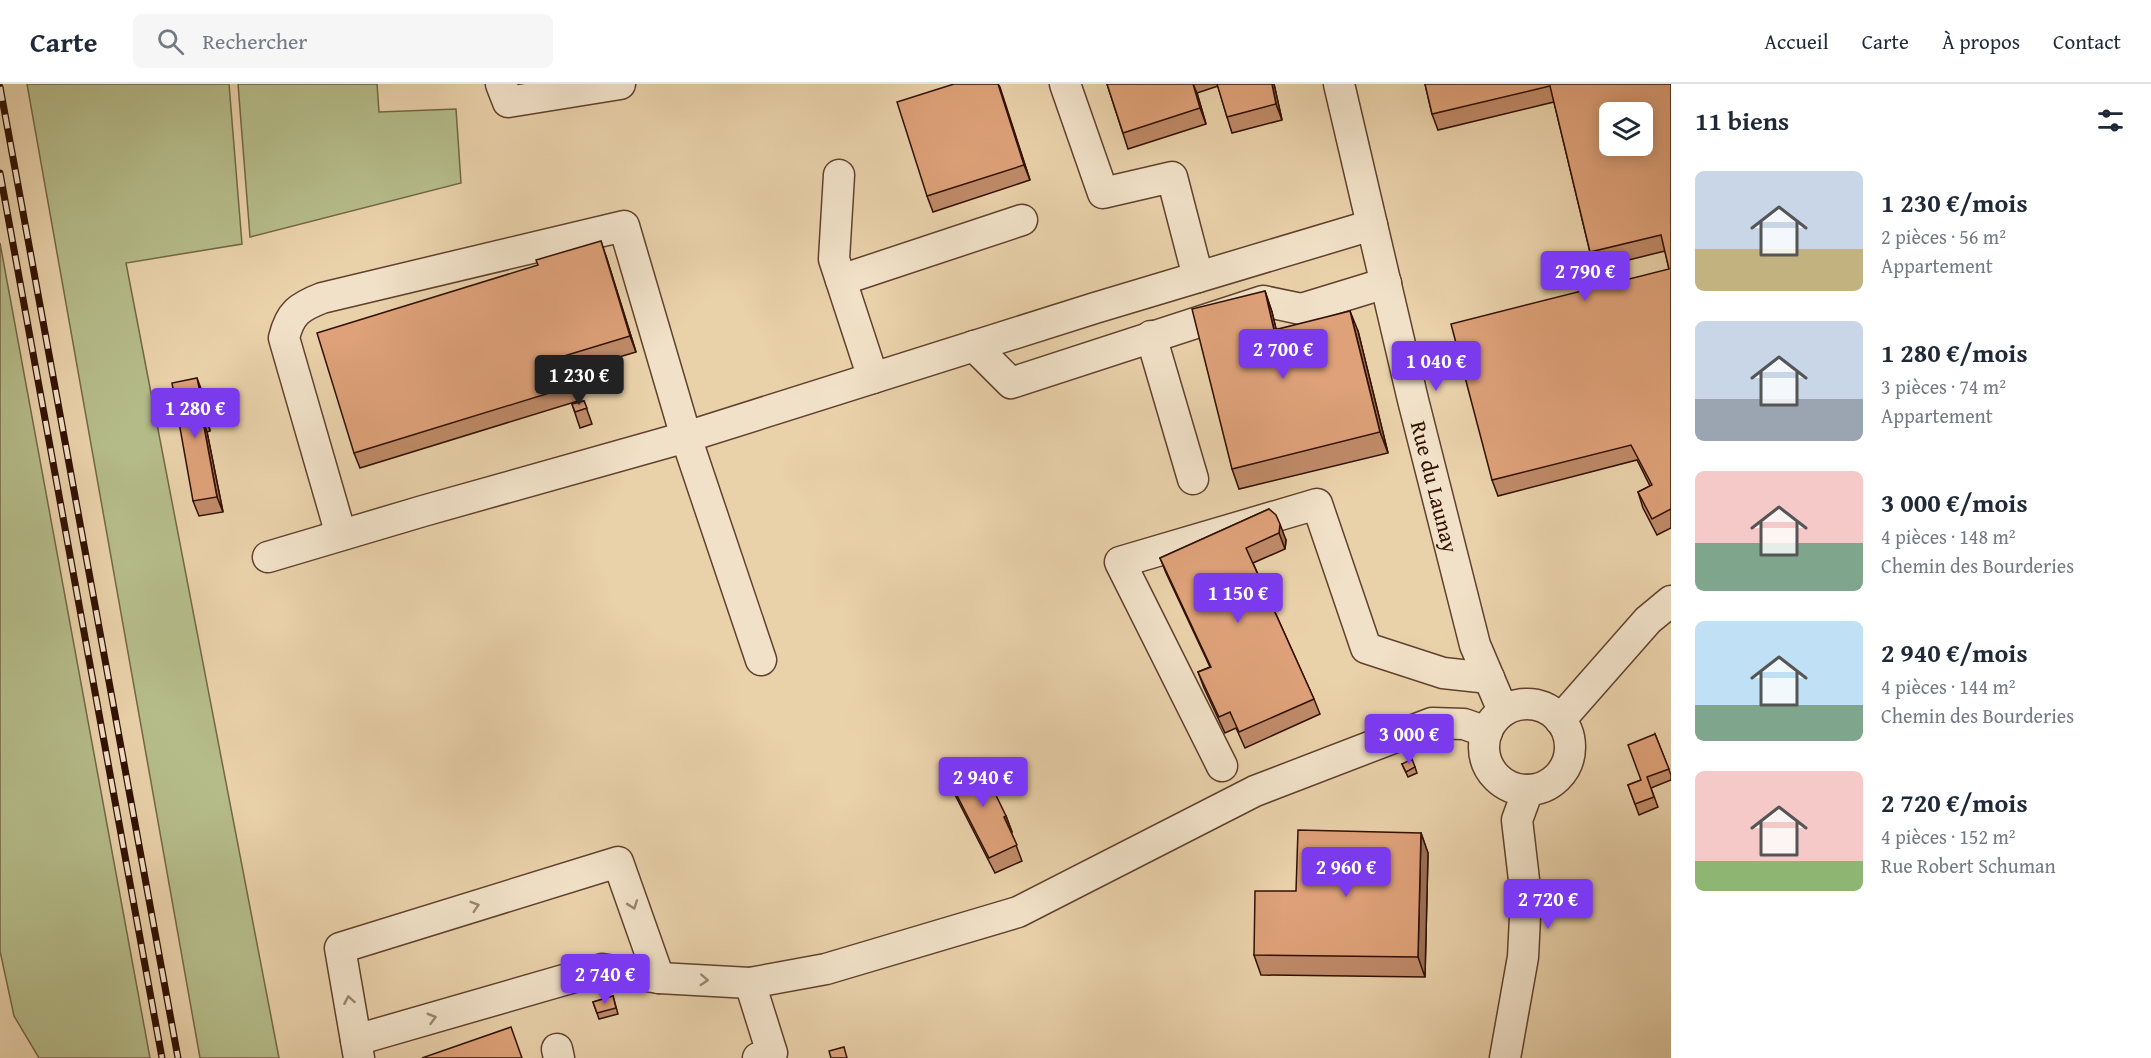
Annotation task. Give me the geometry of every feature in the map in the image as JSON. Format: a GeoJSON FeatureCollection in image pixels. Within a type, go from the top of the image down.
{"type":"FeatureCollection","features":[{"type":"Feature","properties":{"kind":"street"},"geometry":{"type":"LineString","coordinates":[[501,84],[508,102],[620,84]]}},
{"type":"Feature","properties":{"kind":"street"},"geometry":{"type":"LineString","coordinates":[[1065,84],[1103,193],[1172,177],[1198,277]]}},
{"type":"Feature","properties":{"kind":"street","name":"Rue du Launay"},"geometry":{"type":"LineString","coordinates":[[1339,84],[1413,400],[1475,645],[1489,678],[1495,721]]}},
{"type":"Feature","properties":{"kind":"street"},"geometry":{"type":"LineString","coordinates":[[839,175],[834,259],[873,378]]}},
{"type":"Feature","properties":{"kind":"street"},"geometry":{"type":"LineString","coordinates":[[841,280],[1022,220]]}},
{"type":"Feature","properties":{"kind":"street"},"geometry":{"type":"LineString","coordinates":[[268,557],[686,437],[974,346],[1372,225]]}},
{"type":"Feature","properties":{"kind":"street"},"geometry":{"type":"LineString","coordinates":[[341,535],[284,338],[288,322],[303,305],[322,298],[624,226],[686,437],[761,660]]}},
{"type":"Feature","properties":{"kind":"street"},"geometry":{"type":"LineString","coordinates":[[974,346],[1011,383],[1263,301],[1301,309],[1386,283]]}},
{"type":"Feature","properties":{"kind":"street"},"geometry":{"type":"LineString","coordinates":[[1151,336],[1193,479]]}},
{"type":"Feature","properties":{"kind":"street"},"geometry":{"type":"LineString","coordinates":[[1222,766],[1120,562],[1317,504],[1366,648],[1443,674],[1489,678]]}},
{"type":"Feature","properties":{"kind":"street"},"geometry":{"type":"LineString","coordinates":[[1560,720],[1648,620],[1671,601]]}},
{"type":"Feature","properties":{"kind":"street"},"geometry":{"type":"LineString","coordinates":[[1515,705],[1539,706],[1551,711],[1560,720],[1567,732],[1570,745],[1568,758],[1562,771],[1553,781],[1528,790],[1514,788],[1502,782],[1492,772],[1486,759],[1484,746],[1495,721],[1515,705]]}},
{"type":"Feature","properties":{"kind":"street"},"geometry":{"type":"LineString","coordinates":[[658,978],[618,862],[340,948],[357,1049],[602,969],[658,978],[750,983],[826,969],[1018,912],[1255,791],[1432,723],[1464,724],[1495,721]]}},
{"type":"Feature","properties":{"kind":"street"},"geometry":{"type":"LineString","coordinates":[[1505,1058],[1523,957],[1526,897],[1517,820],[1528,790]]}},
{"type":"Feature","properties":{"kind":"street"},"geometry":{"type":"LineString","coordinates":[[750,983],[765,1055]]}},
{"type":"Feature","properties":{"kind":"green space"},"geometry":{"type":"Polygon","coordinates":[[[27,84],[229,84],[242,244],[126,263],[279,1058],[200,1058],[27,84]]]}},
{"type":"Feature","properties":{"kind":"green space"},"geometry":{"type":"Polygon","coordinates":[[[238,84],[377,84],[379,112],[456,109],[461,183],[250,237],[238,84]]]}},
{"type":"Feature","properties":{"kind":"green space"},"geometry":{"type":"Polygon","coordinates":[[[0,243],[150,1058],[39,1058],[14,1016],[0,951],[0,243]]]}},
{"type":"Feature","properties":{"kind":"building"},"geometry":{"type":"Polygon","coordinates":[[[954,84],[998,84],[1024,165],[927,196],[897,102],[954,84]]]}},
{"type":"Feature","properties":{"kind":"building"},"geometry":{"type":"Polygon","coordinates":[[[1107,84],[1193,84],[1200,108],[1123,133],[1107,84]]]}},
{"type":"Feature","properties":{"kind":"building"},"geometry":{"type":"Polygon","coordinates":[[[1217,84],[1272,84],[1276,104],[1227,117],[1217,84]]]}},
{"type":"Feature","properties":{"kind":"building"},"geometry":{"type":"Polygon","coordinates":[[[1425,84],[1671,84],[1671,509],[1652,519],[1638,492],[1652,485],[1631,445],[1492,480],[1451,324],[1669,269],[1661,235],[1590,252],[1550,86],[1432,114],[1425,84]]]}},
{"type":"Feature","properties":{"kind":"building"},"geometry":{"type":"Polygon","coordinates":[[[601,241],[630,336],[564,356],[572,386],[354,453],[317,333],[538,265],[536,260],[601,241]]]}},
{"type":"Feature","properties":{"kind":"building"},"geometry":{"type":"Polygon","coordinates":[[[1265,291],[1274,330],[1350,311],[1380,432],[1232,469],[1192,309],[1265,291]]]}},
{"type":"Feature","properties":{"kind":"building"},"geometry":{"type":"Polygon","coordinates":[[[197,378],[217,497],[193,501],[172,383],[197,378]]]}},
{"type":"Feature","properties":{"kind":"building"},"geometry":{"type":"Polygon","coordinates":[[[584,401],[587,408],[575,412],[572,404],[584,401]]]}},
{"type":"Feature","properties":{"kind":"building"},"geometry":{"type":"Polygon","coordinates":[[[1269,509],[1276,515],[1280,524],[1279,533],[1246,548],[1314,699],[1239,732],[1230,712],[1219,717],[1198,672],[1211,667],[1160,558],[1269,509]]]}},
{"type":"Feature","properties":{"kind":"building"},"geometry":{"type":"Polygon","coordinates":[[[1655,734],[1669,769],[1647,777],[1654,797],[1635,804],[1628,785],[1641,780],[1628,745],[1655,734]]]}},
{"type":"Feature","properties":{"kind":"building"},"geometry":{"type":"Polygon","coordinates":[[[1412,759],[1415,767],[1406,772],[1402,764],[1412,759]]]}},
{"type":"Feature","properties":{"kind":"building"},"geometry":{"type":"Polygon","coordinates":[[[979,760],[1017,845],[989,858],[947,776],[979,760]]]}},
{"type":"Feature","properties":{"kind":"building"},"geometry":{"type":"Polygon","coordinates":[[[1298,830],[1421,833],[1418,957],[1254,955],[1255,891],[1296,891],[1298,830]]]}},
{"type":"Feature","properties":{"kind":"building"},"geometry":{"type":"Polygon","coordinates":[[[613,996],[616,1008],[597,1013],[593,1002],[613,996]]]}},
{"type":"Feature","properties":{"kind":"building"},"geometry":{"type":"Polygon","coordinates":[[[511,1027],[522,1058],[422,1058],[511,1027]]]}},
{"type":"Feature","properties":{"kind":"building"},"geometry":{"type":"Polygon","coordinates":[[[844,1047],[847,1058],[831,1058],[829,1051],[844,1047]]]}},
{"type":"Feature","properties":{"kind":"railway"},"geometry":{"type":"LineString","coordinates":[[0,87],[178,1058]]}},
{"type":"Feature","properties":{"kind":"railway"},"geometry":{"type":"LineString","coordinates":[[0,173],[162,1058]]}}]}
